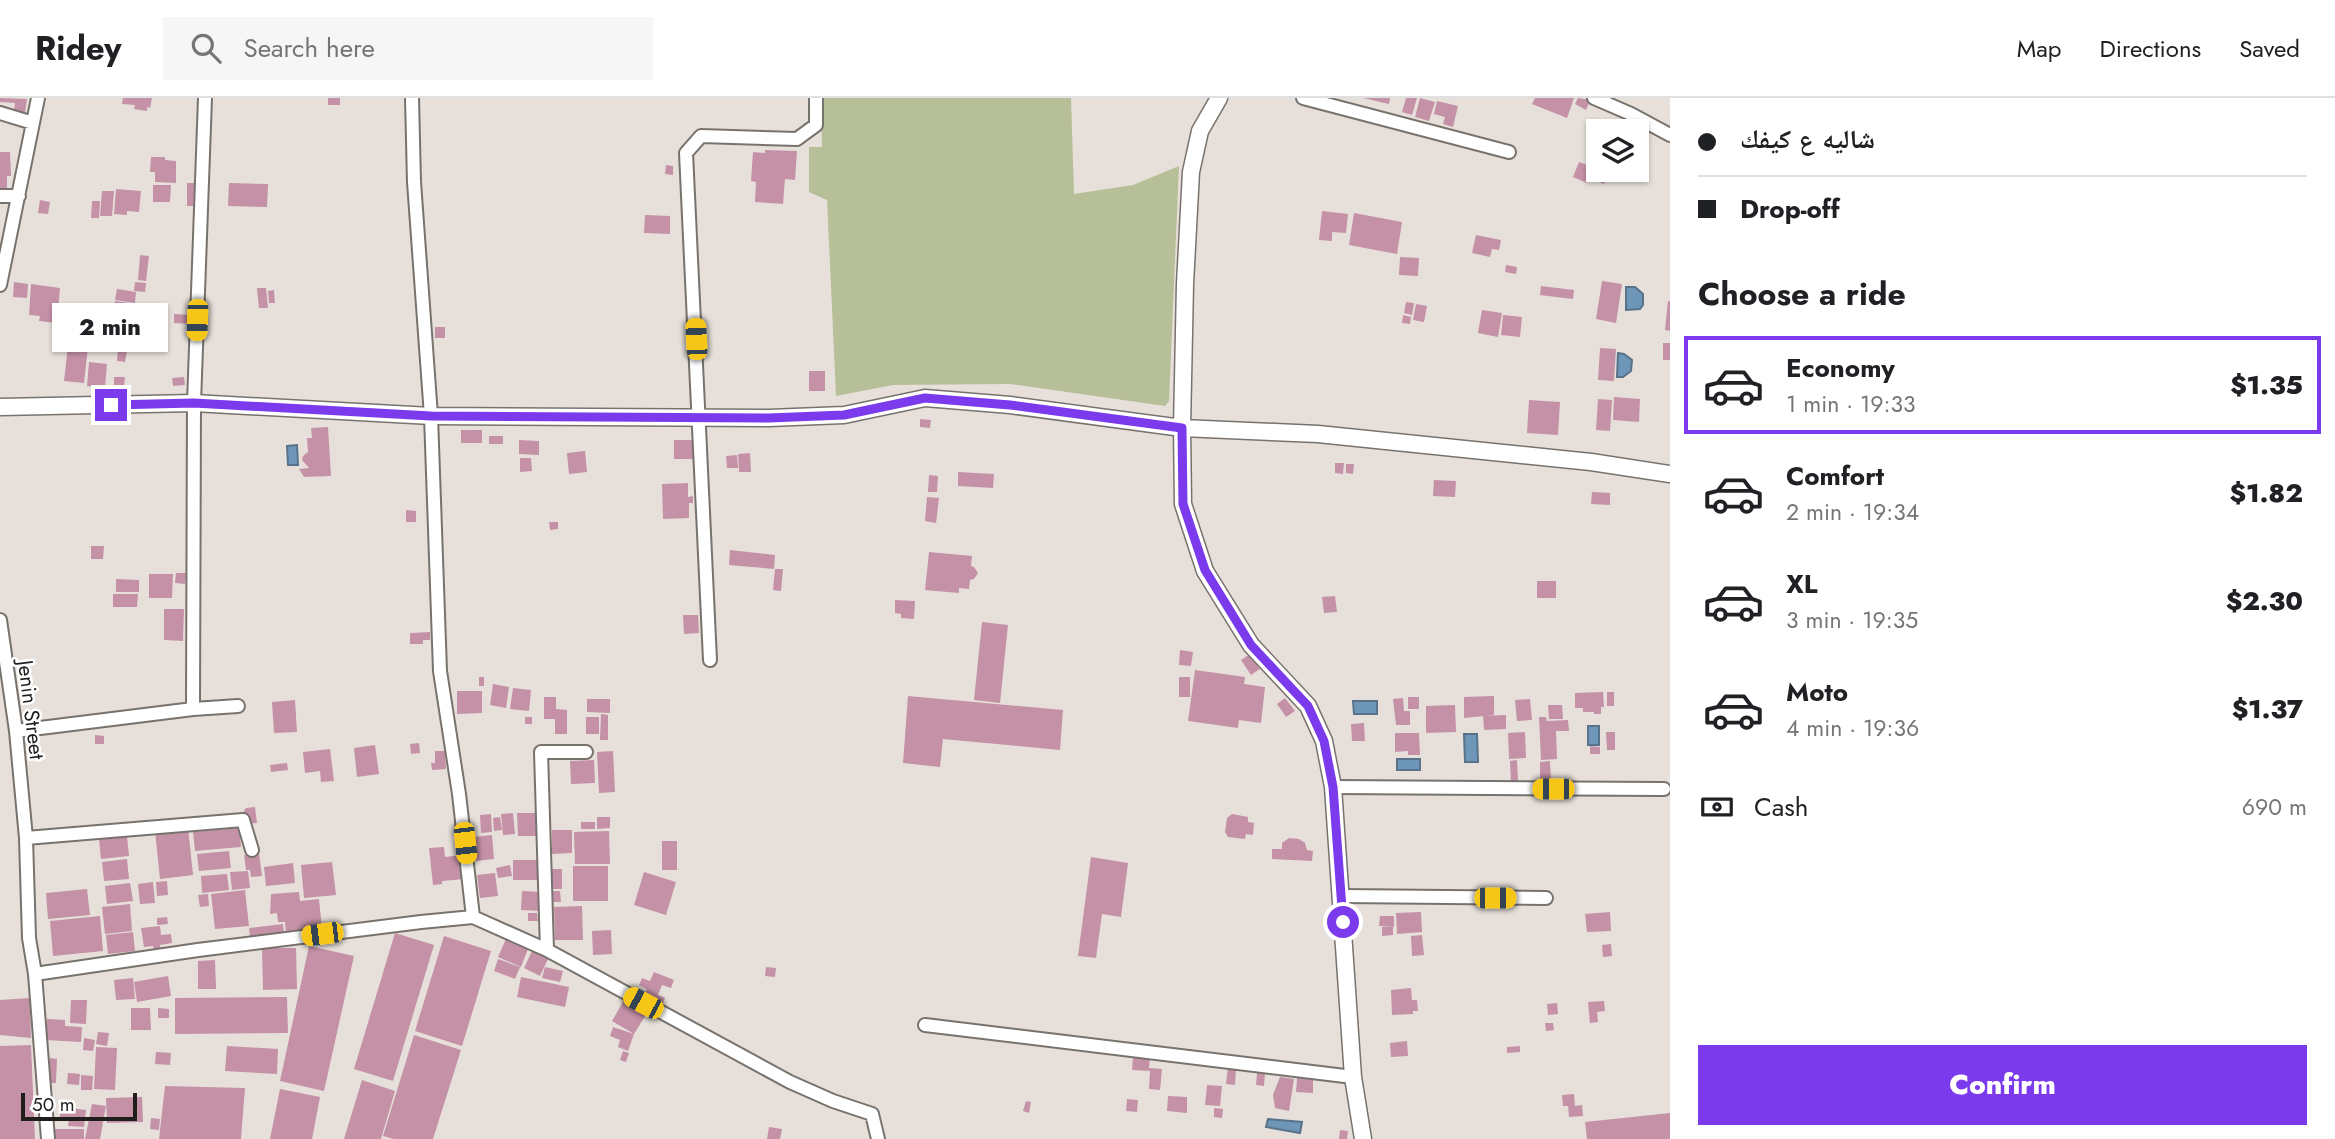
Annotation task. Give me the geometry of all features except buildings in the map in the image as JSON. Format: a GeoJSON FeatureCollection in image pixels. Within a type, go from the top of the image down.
{"type":"FeatureCollection","features":[{"type":"Feature","properties":{"kind":"street"},"geometry":{"type":"LineString","coordinates":[[0,285],[38,98]]}},
{"type":"Feature","properties":{"kind":"street"},"geometry":{"type":"LineString","coordinates":[[193,709],[194,403],[205,98]]}},
{"type":"Feature","properties":{"kind":"street"},"geometry":{"type":"LineString","coordinates":[[412,98],[414,182],[431,416],[440,671],[459,794],[473,917]]}},
{"type":"Feature","properties":{"kind":"street"},"geometry":{"type":"LineString","coordinates":[[710,660],[686,153],[701,136],[797,139],[816,125],[816,98]]}},
{"type":"Feature","properties":{"kind":"street"},"geometry":{"type":"LineString","coordinates":[[1219,98],[1200,131],[1191,172],[1185,284],[1183,504],[1205,570],[1251,645],[1308,706],[1324,741],[1333,787],[1353,1077],[1363,1139]]}},
{"type":"Feature","properties":{"kind":"street"},"geometry":{"type":"LineString","coordinates":[[1303,98],[1509,152]]}},
{"type":"Feature","properties":{"kind":"street"},"geometry":{"type":"LineString","coordinates":[[1594,98],[1670,135]]}},
{"type":"Feature","properties":{"kind":"street"},"geometry":{"type":"LineString","coordinates":[[0,113],[33,123]]}},
{"type":"Feature","properties":{"kind":"street"},"geometry":{"type":"LineString","coordinates":[[0,196],[19,197]]}},
{"type":"Feature","properties":{"kind":"street"},"geometry":{"type":"LineString","coordinates":[[0,407],[194,403],[431,416],[700,418],[844,415],[925,398],[1010,405],[1182,428],[1331,436],[1591,462],[1670,474]]}},
{"type":"Feature","properties":{"kind":"street","name":"Jenin Street"},"geometry":{"type":"LineString","coordinates":[[0,620],[16,731],[26,838],[29,938],[35,974],[48,1139]]}},
{"type":"Feature","properties":{"kind":"street"},"geometry":{"type":"LineString","coordinates":[[16,731],[238,706]]}},
{"type":"Feature","properties":{"kind":"street"},"geometry":{"type":"LineString","coordinates":[[547,950],[541,752],[586,752]]}},
{"type":"Feature","properties":{"kind":"street"},"geometry":{"type":"LineString","coordinates":[[1333,787],[1664,789]]}},
{"type":"Feature","properties":{"kind":"street"},"geometry":{"type":"LineString","coordinates":[[26,838],[243,820],[252,850]]}},
{"type":"Feature","properties":{"kind":"street"},"geometry":{"type":"LineString","coordinates":[[1341,896],[1546,898]]}},
{"type":"Feature","properties":{"kind":"street"},"geometry":{"type":"LineString","coordinates":[[35,974],[198,950],[473,917],[547,950],[790,1082],[872,1114],[878,1139]]}},
{"type":"Feature","properties":{"kind":"street"},"geometry":{"type":"LineString","coordinates":[[925,1025],[1353,1077]]}},
{"type":"Feature","properties":{"kind":"green space"},"geometry":{"type":"Polygon","coordinates":[[[821,98],[1071,98],[1074,194],[1133,185],[1179,166],[1169,401],[1165,406],[1010,384],[893,385],[836,396],[827,200],[809,192],[809,147],[822,147],[821,98]]]}},
{"type":"Feature","properties":{"kind":"water"},"geometry":{"type":"Polygon","coordinates":[[[1626,287],[1635,287],[1643,294],[1643,305],[1640,309],[1626,310],[1626,287]]]}},
{"type":"Feature","properties":{"kind":"water"},"geometry":{"type":"Polygon","coordinates":[[[1618,353],[1632,360],[1631,371],[1623,377],[1617,377],[1618,353]]]}},
{"type":"Feature","properties":{"kind":"water"},"geometry":{"type":"Polygon","coordinates":[[[297,445],[298,465],[288,465],[287,446],[297,445]]]}},
{"type":"Feature","properties":{"kind":"water"},"geometry":{"type":"Polygon","coordinates":[[[1353,701],[1377,701],[1377,714],[1354,714],[1353,701]]]}},
{"type":"Feature","properties":{"kind":"water"},"geometry":{"type":"Polygon","coordinates":[[[1588,726],[1599,726],[1599,745],[1588,745],[1588,726]]]}},
{"type":"Feature","properties":{"kind":"water"},"geometry":{"type":"Polygon","coordinates":[[[1464,734],[1477,734],[1478,762],[1465,762],[1464,734]]]}},
{"type":"Feature","properties":{"kind":"water"},"geometry":{"type":"Polygon","coordinates":[[[1397,759],[1420,759],[1420,770],[1397,770],[1397,759]]]}},
{"type":"Feature","properties":{"kind":"water"},"geometry":{"type":"Polygon","coordinates":[[[1268,1119],[1302,1122],[1300,1133],[1266,1127],[1268,1119]]]}},
{"type":"Feature","properties":{"kind":"route"},"geometry":{"type":"LineString","coordinates":[[111,405],[194,403],[431,416],[769,418],[844,415],[925,398],[1010,405],[1182,428],[1183,504],[1205,570],[1251,645],[1308,706],[1324,741],[1333,787],[1343,922]]}}]}
